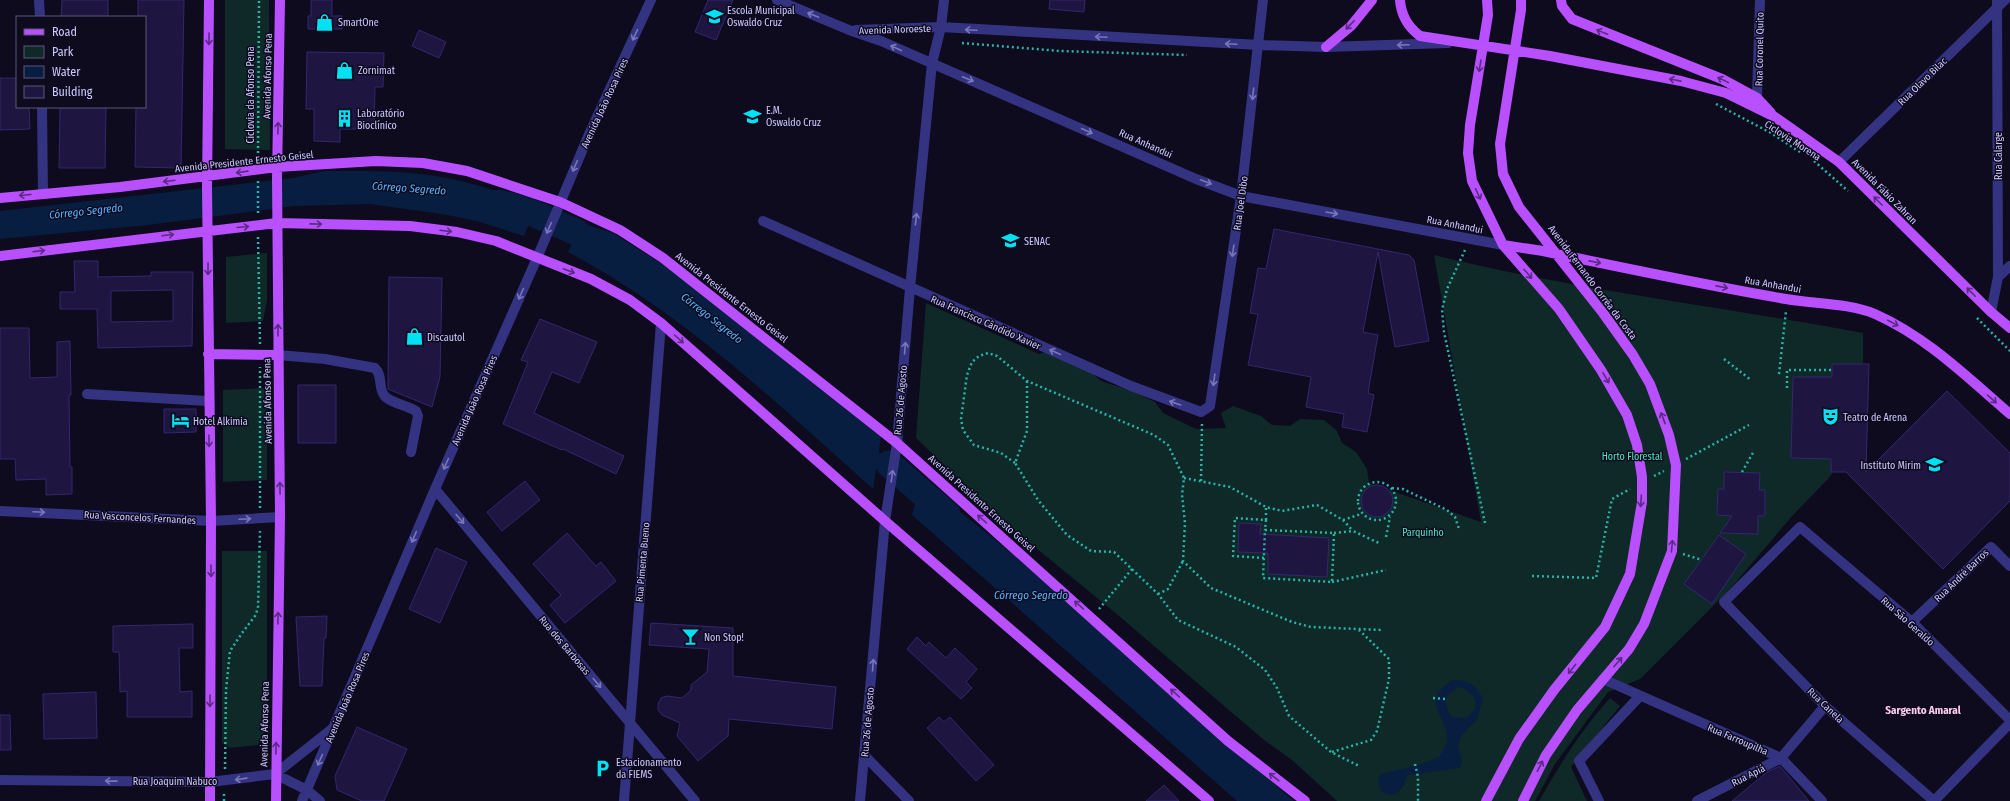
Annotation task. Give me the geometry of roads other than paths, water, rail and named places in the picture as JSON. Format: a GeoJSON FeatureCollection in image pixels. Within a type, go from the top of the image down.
{"type":"FeatureCollection","features":[{"type":"Feature","properties":{"kind":"main road"},"geometry":{"type":"LineString","coordinates":[[209,0],[207,219],[208,400],[211,521],[210,801]]}},
{"type":"Feature","properties":{"kind":"main road","name":"Avenida Afonso Pena"},"geometry":{"type":"LineString","coordinates":[[276,801],[275,774],[280,517],[277,167],[280,0]]}},
{"type":"Feature","properties":{"kind":"main road"},"geometry":{"type":"LineString","coordinates":[[1326,47],[1351,26],[1372,0]]}},
{"type":"Feature","properties":{"kind":"main road"},"geometry":{"type":"LineString","coordinates":[[1400,0],[1400,11],[1408,24],[1420,36],[1456,43],[1550,56],[1681,81],[1756,103]]}},
{"type":"Feature","properties":{"kind":"main road"},"geometry":{"type":"LineString","coordinates":[[1486,801],[1519,739],[1554,690],[1605,627],[1630,574],[1638,530],[1642,495],[1642,477],[1637,444],[1627,415],[1601,370],[1559,309],[1503,245],[1472,181],[1468,153],[1470,125],[1488,15],[1487,0]]}},
{"type":"Feature","properties":{"kind":"main road","name":"Avenida Fernando Corrêa da Costa"},"geometry":{"type":"LineString","coordinates":[[1521,0],[1521,10],[1500,144],[1503,174],[1520,207],[1604,313],[1633,355],[1653,392],[1669,435],[1676,465],[1672,551],[1644,624],[1629,649],[1577,710],[1546,755],[1523,801]]}},
{"type":"Feature","properties":{"kind":"main road"},"geometry":{"type":"LineString","coordinates":[[1561,0],[1562,6],[1572,19],[1722,79],[1756,103]]}},
{"type":"Feature","properties":{"kind":"main road","name":"Avenida Fábio Zahran"},"geometry":{"type":"LineString","coordinates":[[1756,103],[1839,162],[1990,312],[2010,328]]}},
{"type":"Feature","properties":{"kind":"main road","name":"Avenida Presidente Ernesto Geisel"},"geometry":{"type":"LineString","coordinates":[[0,198],[207,176],[258,173],[277,167],[376,161],[423,164],[467,171],[620,230],[663,258],[897,443],[1228,740],[1305,801]]}},
{"type":"Feature","properties":{"kind":"main road"},"geometry":{"type":"LineString","coordinates":[[0,256],[208,230],[277,223],[410,226],[457,232],[496,241],[591,279],[630,300],[661,323],[885,521],[1209,801]]}},
{"type":"Feature","properties":{"kind":"main road","name":"Rua Anhandui"},"geometry":{"type":"LineString","coordinates":[[1503,245],[1557,254],[1787,299],[1857,309],[1874,313],[1914,334],[2010,414]]}},
{"type":"Feature","properties":{"kind":"main road"},"geometry":{"type":"LineString","coordinates":[[208,354],[278,355]]}},
{"type":"Feature","properties":{"kind":"street"},"geometry":{"type":"LineString","coordinates":[[39,0],[40,16]]}},
{"type":"Feature","properties":{"kind":"street","name":"Avenida João Rosa Pires"},"geometry":{"type":"LineString","coordinates":[[302,801],[435,488],[537,258],[590,132],[651,0]]}},
{"type":"Feature","properties":{"kind":"street","name":"Avenida Noroeste"},"geometry":{"type":"LineString","coordinates":[[777,0],[932,63]]}},
{"type":"Feature","properties":{"kind":"street","name":"Rua 26 de Agosto"},"geometry":{"type":"LineString","coordinates":[[860,801],[885,521],[897,443],[910,288],[932,63],[941,27],[944,0]]}},
{"type":"Feature","properties":{"kind":"street","name":"Rua Joel Dibo"},"geometry":{"type":"LineString","coordinates":[[1201,412],[1210,406],[1241,196],[1263,0]]}},
{"type":"Feature","properties":{"kind":"street","name":"Rua Coronel Quito"},"geometry":{"type":"LineString","coordinates":[[1756,103],[1760,0]]}},
{"type":"Feature","properties":{"kind":"street","name":"Rua Olavo Bilac"},"geometry":{"type":"LineString","coordinates":[[1839,162],[2000,2]]}},
{"type":"Feature","properties":{"kind":"street","name":"Rua Calarge"},"geometry":{"type":"LineString","coordinates":[[1990,312],[1998,277],[2000,2]]}},
{"type":"Feature","properties":{"kind":"street","name":"Avenida Noroeste"},"geometry":{"type":"LineString","coordinates":[[849,30],[941,27],[1259,46],[1326,47],[1456,43]]}},
{"type":"Feature","properties":{"kind":"street","name":"Rua Anhandui"},"geometry":{"type":"LineString","coordinates":[[932,63],[1196,178],[1241,196],[1503,245]]}},
{"type":"Feature","properties":{"kind":"street"},"geometry":{"type":"LineString","coordinates":[[42,108],[43,194]]}},
{"type":"Feature","properties":{"kind":"street","name":"Rua Francisco Cândido Xavier"},"geometry":{"type":"LineString","coordinates":[[764,221],[910,288],[1131,386],[1201,412]]}},
{"type":"Feature","properties":{"kind":"street"},"geometry":{"type":"LineString","coordinates":[[1998,277],[2010,266]]}},
{"type":"Feature","properties":{"kind":"street","name":"Rua Pimenta Bueno"},"geometry":{"type":"LineString","coordinates":[[624,801],[661,323]]}},
{"type":"Feature","properties":{"kind":"street"},"geometry":{"type":"LineString","coordinates":[[278,355],[325,359],[375,368],[379,373],[382,391],[387,398],[416,411],[418,416],[411,452]]}},
{"type":"Feature","properties":{"kind":"street"},"geometry":{"type":"LineString","coordinates":[[87,394],[208,400]]}},
{"type":"Feature","properties":{"kind":"street","name":"Rua dos Barbosas"},"geometry":{"type":"LineString","coordinates":[[435,488],[695,801]]}},
{"type":"Feature","properties":{"kind":"street","name":"Rua Vasconcelos Fernandes"},"geometry":{"type":"LineString","coordinates":[[0,510],[211,521],[280,517]]}},
{"type":"Feature","properties":{"kind":"street","name":"Rua Canela"},"geometry":{"type":"LineString","coordinates":[[1800,527],[1724,602],[1825,706],[1934,801]]}},
{"type":"Feature","properties":{"kind":"street","name":"Rua São Geraldo"},"geometry":{"type":"LineString","coordinates":[[1800,527],[1912,622],[2010,720]]}},
{"type":"Feature","properties":{"kind":"street","name":"Rua André Barros"},"geometry":{"type":"LineString","coordinates":[[1912,622],[1991,547],[2010,566]]}},
{"type":"Feature","properties":{"kind":"street","name":"Rua Farroupilha"},"geometry":{"type":"LineString","coordinates":[[1603,679],[1781,758],[1822,801]]}},
{"type":"Feature","properties":{"kind":"street"},"geometry":{"type":"LineString","coordinates":[[1599,801],[1579,761],[1639,696]]}},
{"type":"Feature","properties":{"kind":"street","name":"Rua Apiá"},"geometry":{"type":"LineString","coordinates":[[1697,801],[1781,758],[1825,706]]}},
{"type":"Feature","properties":{"kind":"street"},"geometry":{"type":"LineString","coordinates":[[1934,801],[2010,723]]}},
{"type":"Feature","properties":{"kind":"street"},"geometry":{"type":"LineString","coordinates":[[320,801],[307,790],[275,774],[334,728]]}},
{"type":"Feature","properties":{"kind":"street"},"geometry":{"type":"LineString","coordinates":[[865,756],[907,800]]}},
{"type":"Feature","properties":{"kind":"street","name":"Rua Joaquim Nabuco"},"geometry":{"type":"LineString","coordinates":[[0,780],[210,782],[275,774]]}},
{"type":"Feature","properties":{"kind":"water"},"geometry":{"type":"Polygon","coordinates":[[[325,171],[386,172],[432,175],[459,180],[537,205],[524,236],[477,221],[442,214],[370,204],[294,206],[148,225],[0,239],[0,211],[293,178],[325,171]]]}},
{"type":"Feature","properties":{"kind":"water","name":"Córrego Segredo"},"geometry":{"type":"Polygon","coordinates":[[[582,223],[613,233],[670,269],[881,437],[873,489],[765,392],[690,331],[610,276],[568,252],[582,223]]]}},
{"type":"Feature","properties":{"kind":"water","name":"Córrego Segredo"},"geometry":{"type":"Polygon","coordinates":[[[920,482],[991,537],[1060,595],[1205,726],[1294,801],[1237,801],[912,515],[920,482]]]}},
{"type":"Feature","properties":{"kind":"water"},"geometry":{"type":"Polygon","coordinates":[[[1453,680],[1468,682],[1475,686],[1483,699],[1477,719],[1461,736],[1458,745],[1462,761],[1460,768],[1408,775],[1400,791],[1389,795],[1385,794],[1380,788],[1379,784],[1381,774],[1415,766],[1439,757],[1444,748],[1447,740],[1446,731],[1436,702],[1437,695],[1442,688],[1453,680]],[[1459,687],[1450,693],[1446,700],[1447,708],[1452,717],[1467,718],[1472,713],[1476,704],[1475,700],[1470,692],[1459,687]]]}},
{"type":"Feature","properties":{"kind":"waterway","name":"Córrego Segredo"},"geometry":{"type":"LineString","coordinates":[[499,203],[528,211],[576,232]]}},
{"type":"Feature","properties":{"kind":"waterway","name":"Córrego Segredo"},"geometry":{"type":"LineString","coordinates":[[874,451],[889,464]]}},
{"type":"Feature","properties":{"kind":"waterway","name":"Córrego Segredo"},"geometry":{"type":"LineString","coordinates":[[889,464],[947,514]]}},
{"type":"Feature","properties":{"kind":"place","name":"Escola Municipal Oswaldo Cruz"},"geometry":{"type":"Point","coordinates":[714,16]}},
{"type":"Feature","properties":{"kind":"place","name":"SmartOne"},"geometry":{"type":"Point","coordinates":[325,22]}},
{"type":"Feature","properties":{"kind":"place","name":"Zornimat"},"geometry":{"type":"Point","coordinates":[345,70]}},
{"type":"Feature","properties":{"kind":"place","name":"E.M. Oswaldo Cruz"},"geometry":{"type":"Point","coordinates":[753,116]}},
{"type":"Feature","properties":{"kind":"place","name":"Laboratório Bioclínico"},"geometry":{"type":"Point","coordinates":[344,119]}},
{"type":"Feature","properties":{"kind":"place","name":"SENAC"},"geometry":{"type":"Point","coordinates":[1011,241]}},
{"type":"Feature","properties":{"kind":"place","name":"Discautol"},"geometry":{"type":"Point","coordinates":[414,337]}},
{"type":"Feature","properties":{"kind":"place","name":"Teatro de Arena"},"geometry":{"type":"Point","coordinates":[1830,417]}},
{"type":"Feature","properties":{"kind":"place","name":"Hotel Alkimia"},"geometry":{"type":"Point","coordinates":[180,421]}},
{"type":"Feature","properties":{"kind":"place","name":"Instituto Mirim"},"geometry":{"type":"Point","coordinates":[1934,465]}},
{"type":"Feature","properties":{"kind":"place","name":"Non Stop!"},"geometry":{"type":"Point","coordinates":[691,637]}},
{"type":"Feature","properties":{"kind":"place","name":"Estacionamento da FIEMS"},"geometry":{"type":"Point","coordinates":[603,768]}},
{"type":"Feature","properties":{"kind":"district","name":"Sargento Amaral"},"geometry":{"type":"Point","coordinates":[1923,710]}},
{"type":"Feature","properties":{"kind":"park label","name":"Horto Florestal"},"geometry":{"type":"Point","coordinates":[1632,456]}},
{"type":"Feature","properties":{"kind":"park label","name":"Parquinho"},"geometry":{"type":"Point","coordinates":[1423,532]}}]}
